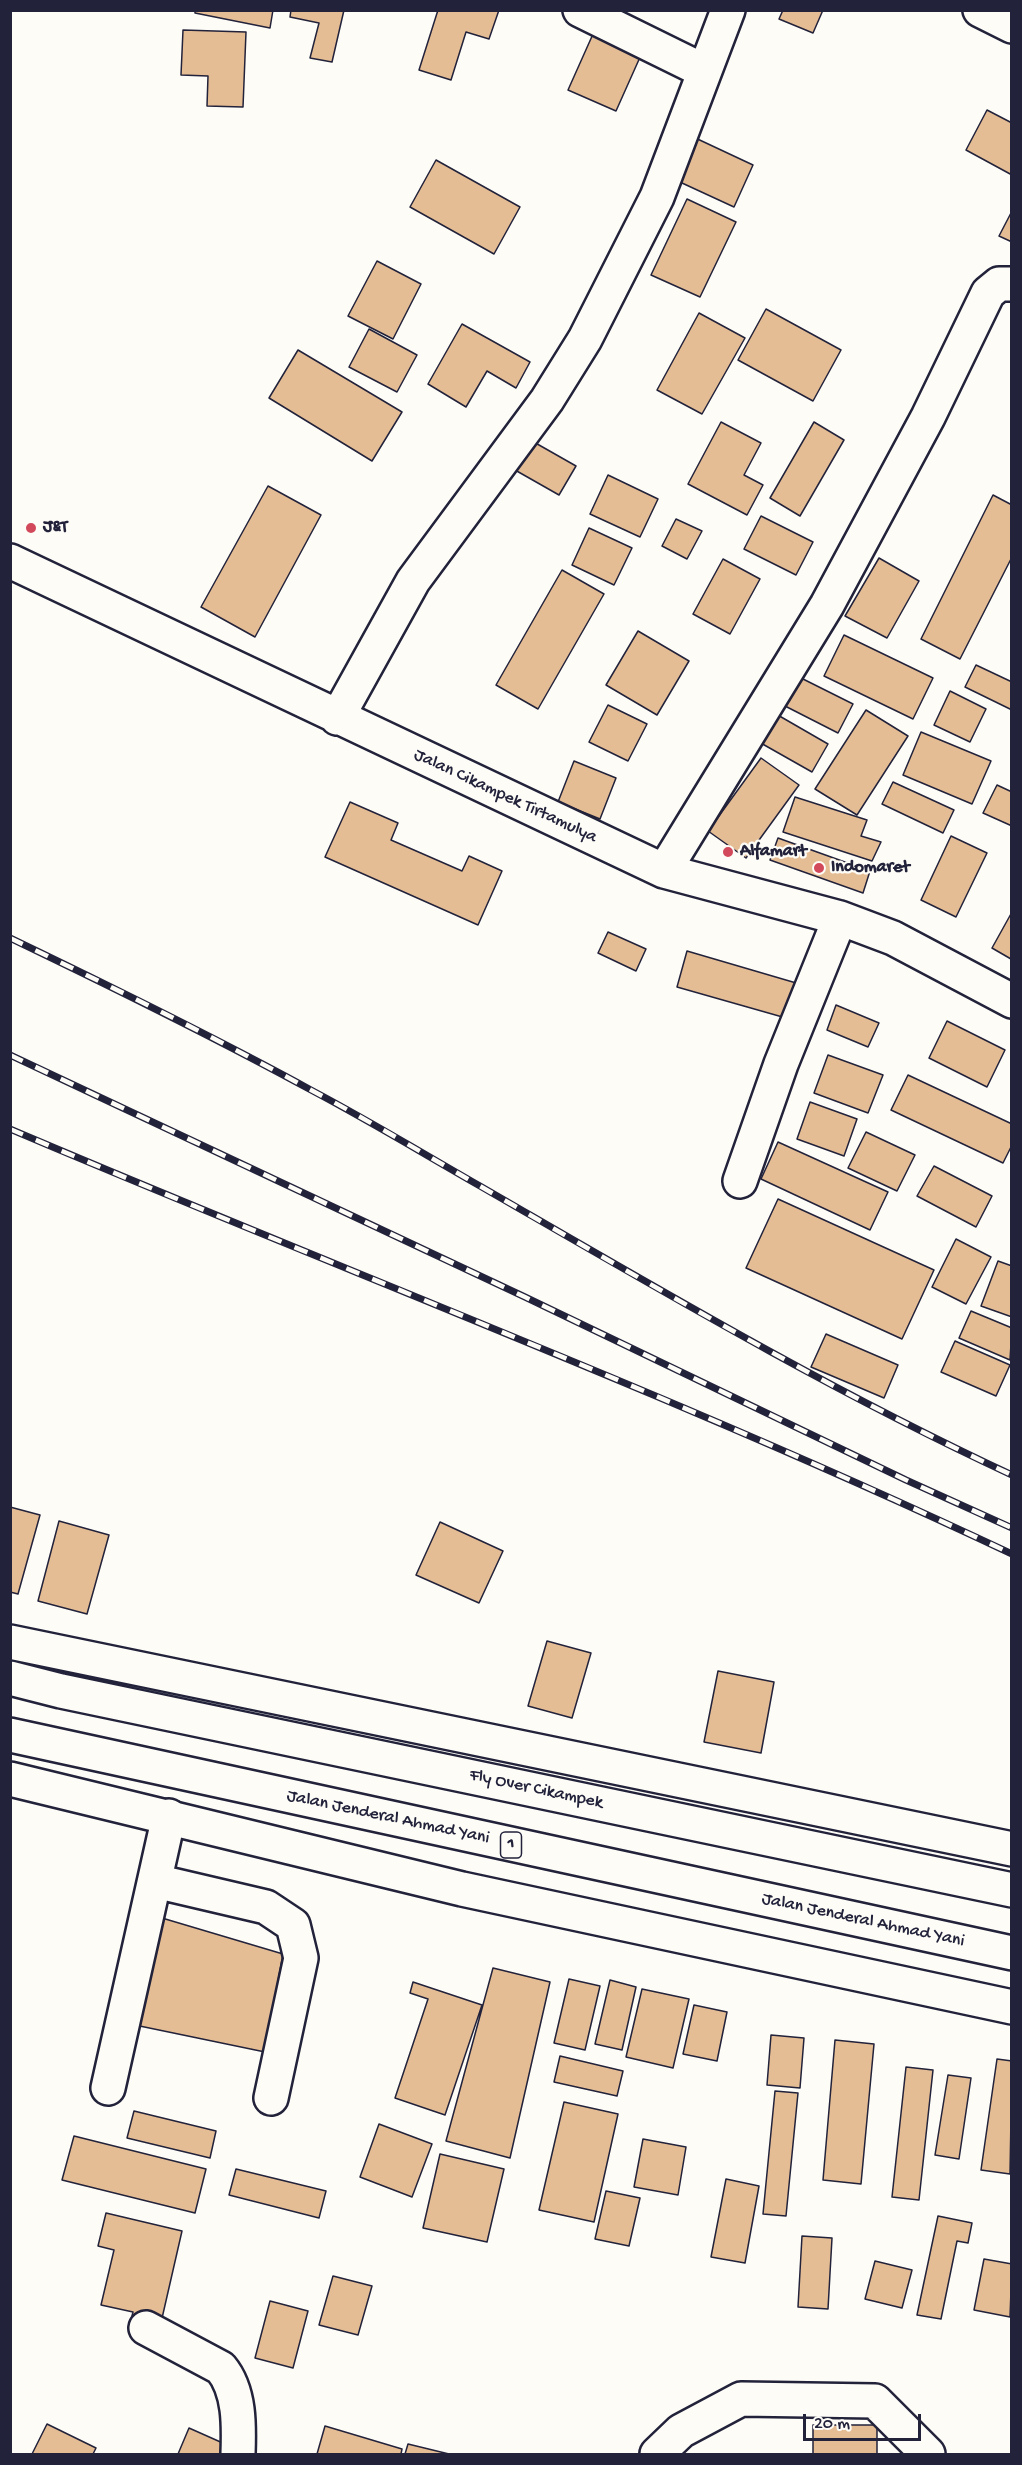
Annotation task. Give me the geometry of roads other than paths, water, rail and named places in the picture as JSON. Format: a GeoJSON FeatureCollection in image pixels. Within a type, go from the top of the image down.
{"type":"FeatureCollection","features":[{"type":"Feature","properties":{"kind":"main road"},"geometry":{"type":"LineString","coordinates":[[580,10],[704,71]]}},
{"type":"Feature","properties":{"kind":"main road"},"geometry":{"type":"LineString","coordinates":[[337,718],[414,581],[548,400],[585,339],[657,197],[728,10]]}},
{"type":"Feature","properties":{"kind":"main road"},"geometry":{"type":"LineString","coordinates":[[980,10],[1011,26]]}},
{"type":"Feature","properties":{"kind":"main road"},"geometry":{"type":"LineString","coordinates":[[664,871],[826,605],[928,417],[988,293],[999,284],[1011,284]]}},
{"type":"Feature","properties":{"kind":"main road","name":"Jalan Cikampek Tirtamulya"},"geometry":{"type":"LineString","coordinates":[[10,561],[337,718],[664,871],[840,918],[893,938],[1011,1000]]}},
{"type":"Feature","properties":{"kind":"main road"},"geometry":{"type":"LineString","coordinates":[[740,1181],[781,1064],[840,918]]}},
{"type":"Feature","properties":{"kind":"main road"},"geometry":{"type":"LineString","coordinates":[[10,1642],[1011,1848]]}},
{"type":"Feature","properties":{"kind":"main road","name":"Fly Over Cikampek"},"geometry":{"type":"LineString","coordinates":[[10,1678],[61,1691],[1011,1890]]}},
{"type":"Feature","properties":{"kind":"main road","name":"Jalan Jenderal Ahmad Yani"},"geometry":{"type":"LineString","coordinates":[[10,1735],[1011,1953]]}},
{"type":"Feature","properties":{"kind":"main road"},"geometry":{"type":"LineString","coordinates":[[10,1779],[462,1889],[1011,2007]]}},
{"type":"Feature","properties":{"kind":"main road"},"geometry":{"type":"LineString","coordinates":[[108,2088],[169,1816]]}},
{"type":"Feature","properties":{"kind":"main road"},"geometry":{"type":"LineString","coordinates":[[155,1881],[266,1906],[292,1925],[301,1958],[271,2098]]}},
{"type":"Feature","properties":{"kind":"main road"},"geometry":{"type":"LineString","coordinates":[[146,2328],[221,2368],[229,2378],[234,2392],[239,2433],[238,2454]]}},
{"type":"Feature","properties":{"kind":"main road"},"geometry":{"type":"LineString","coordinates":[[657,2454],[681,2431],[741,2399],[875,2401],[928,2454]]}},
{"type":"Feature","properties":{"kind":"railway"},"geometry":{"type":"LineString","coordinates":[[10,938],[162,1012],[332,1101],[809,1373],[1012,1475]]}},
{"type":"Feature","properties":{"kind":"railway"},"geometry":{"type":"LineString","coordinates":[[10,1055],[525,1297],[906,1480],[1012,1528]]}},
{"type":"Feature","properties":{"kind":"railway"},"geometry":{"type":"LineString","coordinates":[[10,1129],[764,1442],[1012,1554]]}},
{"type":"Feature","properties":{"kind":"place","name":"J&T"},"geometry":{"type":"Point","coordinates":[31,528]}},
{"type":"Feature","properties":{"kind":"place","name":"Alfamart"},"geometry":{"type":"Point","coordinates":[728,852]}},
{"type":"Feature","properties":{"kind":"place","name":"Indomaret"},"geometry":{"type":"Point","coordinates":[819,868]}}]}
